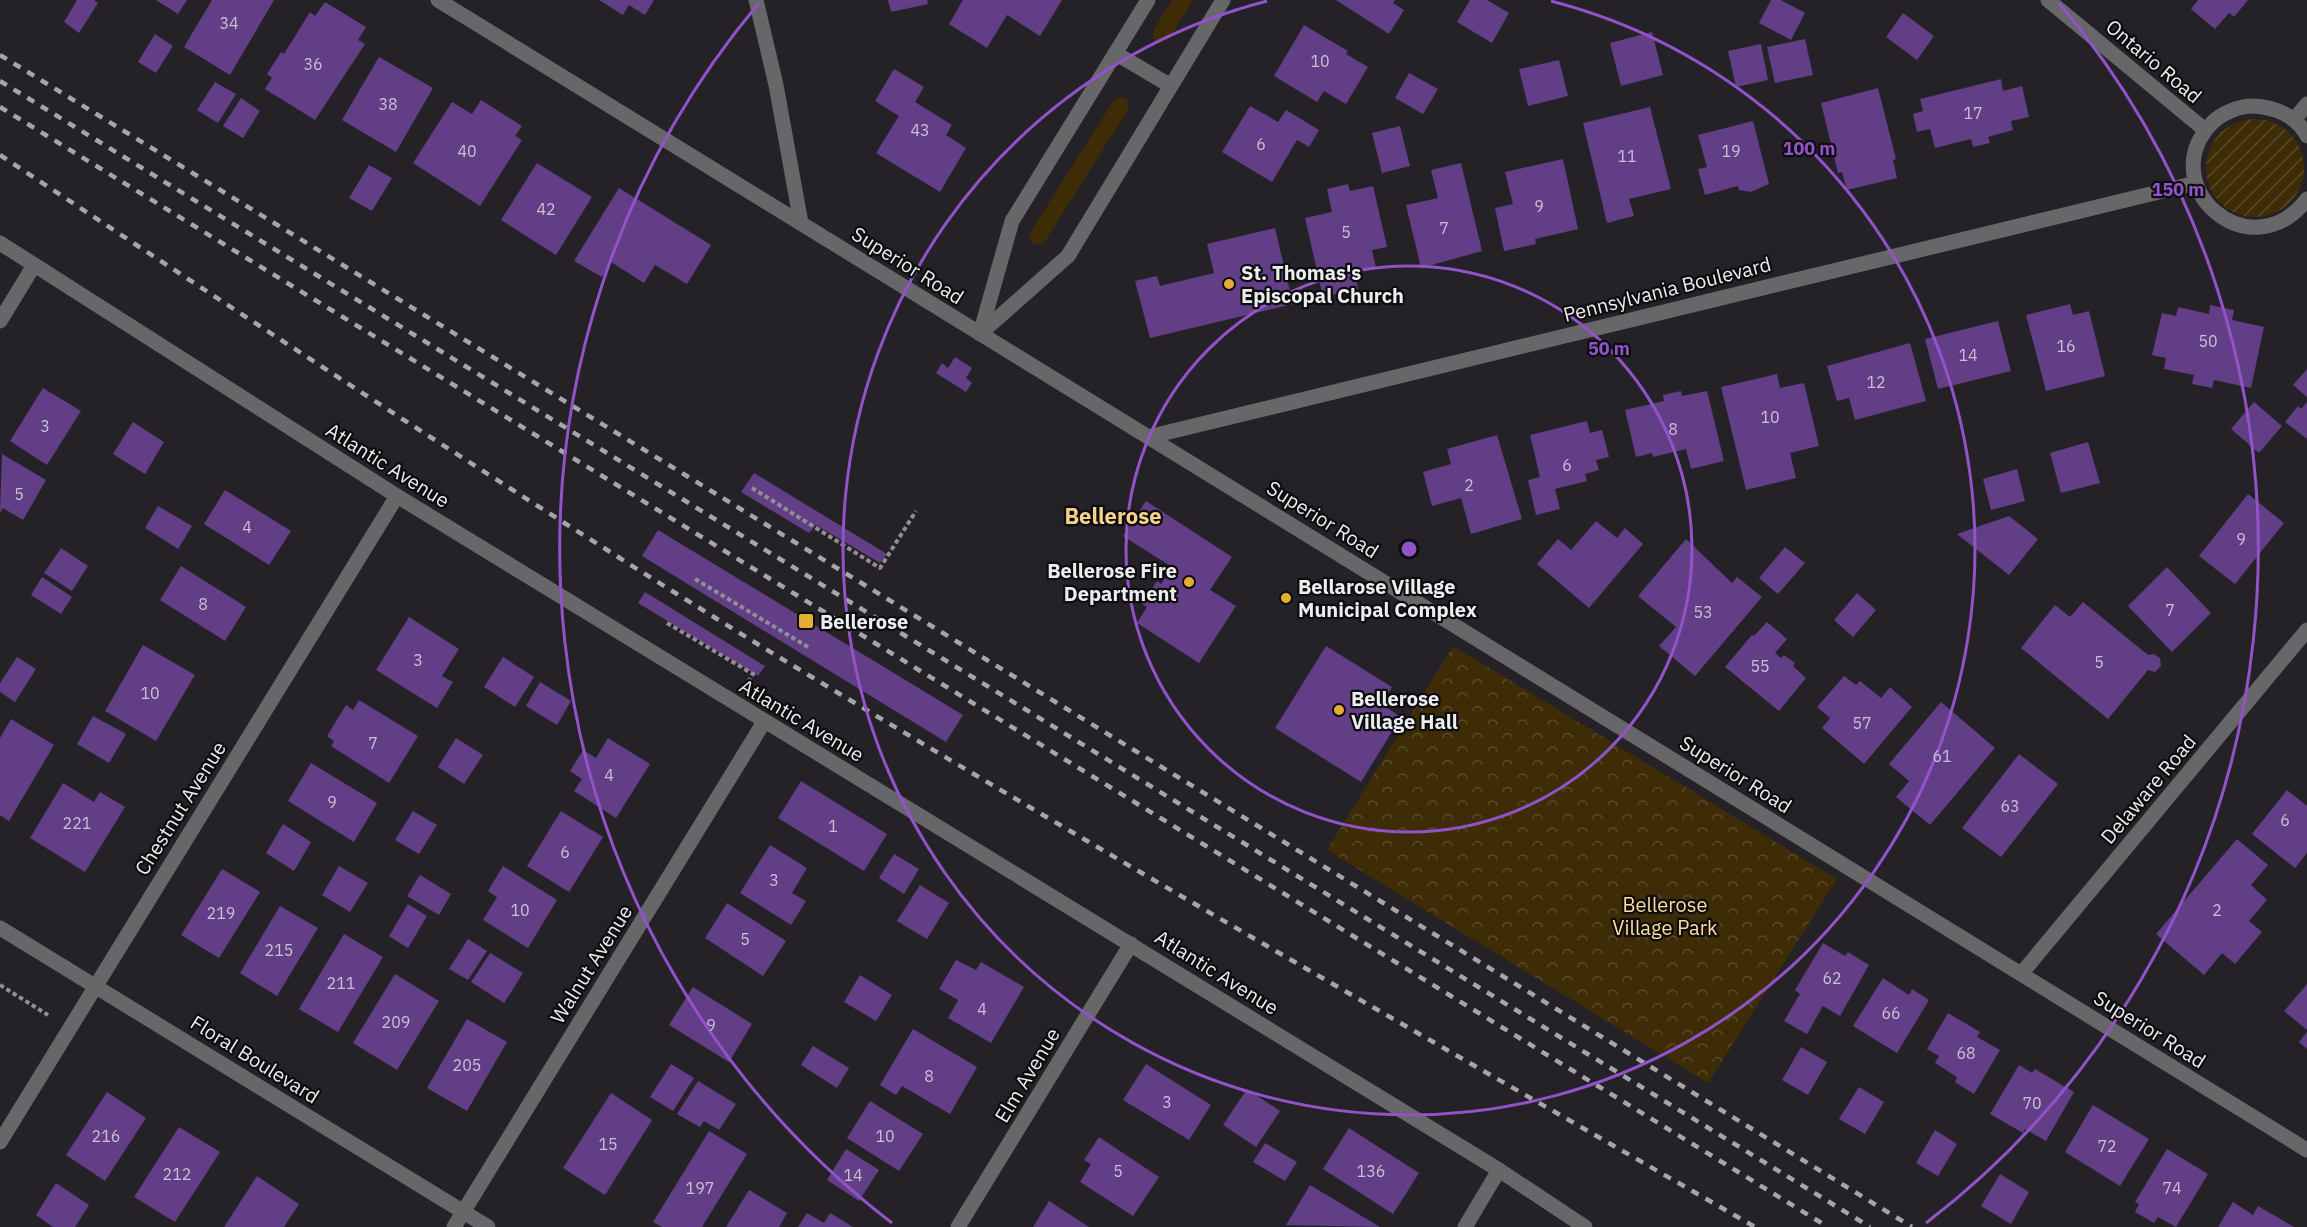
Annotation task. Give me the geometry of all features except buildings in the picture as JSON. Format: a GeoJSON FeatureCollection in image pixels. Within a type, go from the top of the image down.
{"type":"FeatureCollection","features":[{"type":"Feature","properties":{"kind":"street","name":"Superior Road"},"geometry":{"type":"LineString","coordinates":[[438,0],[2307,1150]]}},
{"type":"Feature","properties":{"kind":"street"},"geometry":{"type":"LineString","coordinates":[[756,0],[776,85],[801,223]]}},
{"type":"Feature","properties":{"kind":"street"},"geometry":{"type":"LineString","coordinates":[[980,334],[1012,221],[1148,0]]}},
{"type":"Feature","properties":{"kind":"street"},"geometry":{"type":"LineString","coordinates":[[980,334],[1068,256],[1223,0]]}},
{"type":"Feature","properties":{"kind":"street","name":"Ontario Road"},"geometry":{"type":"LineString","coordinates":[[2048,0],[2205,130]]}},
{"type":"Feature","properties":{"kind":"street"},"geometry":{"type":"LineString","coordinates":[[1115,52],[1171,86]]}},
{"type":"Feature","properties":{"kind":"street"},"geometry":{"type":"LineString","coordinates":[[2294,120],[2307,104]]}},
{"type":"Feature","properties":{"kind":"street","name":"Ontario Road"},"geometry":{"type":"LineString","coordinates":[[2196,183],[2194,164],[2197,147],[2205,130],[2217,118],[2247,106],[2280,111],[2294,120],[2307,136]]}},
{"type":"Feature","properties":{"kind":"street"},"geometry":{"type":"LineString","coordinates":[[2196,183],[2203,199],[2215,213],[2231,223],[2248,228],[2267,227],[2304,208]]}},
{"type":"Feature","properties":{"kind":"street","name":"Pennsylvania Boulevard"},"geometry":{"type":"LineString","coordinates":[[1148,437],[2196,183]]}},
{"type":"Feature","properties":{"kind":"street","name":"Atlantic Avenue"},"geometry":{"type":"LineString","coordinates":[[0,243],[33,267],[397,496],[1499,1170],[1585,1227]]}},
{"type":"Feature","properties":{"kind":"street"},"geometry":{"type":"LineString","coordinates":[[0,321],[33,267]]}},
{"type":"Feature","properties":{"kind":"street","name":"Chestnut Avenue"},"geometry":{"type":"LineString","coordinates":[[0,1142],[397,496]]}},
{"type":"Feature","properties":{"kind":"street","name":"Delaware Road"},"geometry":{"type":"LineString","coordinates":[[2022,974],[2307,630]]}},
{"type":"Feature","properties":{"kind":"street","name":"Walnut Avenue"},"geometry":{"type":"LineString","coordinates":[[454,1227],[764,722]]}},
{"type":"Feature","properties":{"kind":"street","name":"Floral Boulevard"},"geometry":{"type":"LineString","coordinates":[[0,928],[488,1227]]}},
{"type":"Feature","properties":{"kind":"street","name":"Elm Avenue"},"geometry":{"type":"LineString","coordinates":[[958,1227],[1131,944]]}},
{"type":"Feature","properties":{"kind":"street"},"geometry":{"type":"LineString","coordinates":[[1465,1227],[1499,1170]]}},
{"type":"Feature","properties":{"kind":"path"},"geometry":{"type":"LineString","coordinates":[[752,488],[880,568],[916,511]]}},
{"type":"Feature","properties":{"kind":"path"},"geometry":{"type":"LineString","coordinates":[[695,579],[808,647]]}},
{"type":"Feature","properties":{"kind":"path"},"geometry":{"type":"LineString","coordinates":[[667,623],[753,674]]}},
{"type":"Feature","properties":{"kind":"path"},"geometry":{"type":"LineString","coordinates":[[0,985],[70,1029]]}},
{"type":"Feature","properties":{"kind":"green space"},"geometry":{"type":"Polygon","coordinates":[[[1172,0],[1193,0],[1168,40],[1160,43],[1153,39],[1154,29],[1172,0]]]}},
{"type":"Feature","properties":{"kind":"green space"},"geometry":{"type":"Polygon","coordinates":[[[1119,97],[1127,99],[1128,110],[1044,243],[1034,244],[1029,239],[1031,231],[1114,100],[1119,97]]]}},
{"type":"Feature","properties":{"kind":"green space"},"geometry":{"type":"Polygon","coordinates":[[[2255,119],[2274,123],[2289,134],[2300,149],[2304,168],[2300,187],[2289,202],[2274,213],[2255,217],[2236,213],[2221,202],[2210,187],[2206,168],[2210,149],[2221,134],[2236,123],[2255,119]]]}},
{"type":"Feature","properties":{"kind":"green space","name":"Bellerose Village Park"},"geometry":{"type":"Polygon","coordinates":[[[1453,646],[1837,879],[1708,1083],[1327,850],[1453,646]]]}},
{"type":"Feature","properties":{"kind":"railway"},"geometry":{"type":"LineString","coordinates":[[0,55],[1912,1227]]}},
{"type":"Feature","properties":{"kind":"railway"},"geometry":{"type":"LineString","coordinates":[[0,81],[1870,1227]]}},
{"type":"Feature","properties":{"kind":"railway"},"geometry":{"type":"LineString","coordinates":[[0,107],[1828,1227]]}},
{"type":"Feature","properties":{"kind":"railway"},"geometry":{"type":"LineString","coordinates":[[0,155],[476,466],[764,648],[1134,868],[1755,1227]]}},
{"type":"Feature","properties":{"kind":"place","name":"St. Thomas's Episcopal Church"},"geometry":{"type":"Point","coordinates":[1229,284]}},
{"type":"Feature","properties":{"kind":"place","name":"Bellerose Fire Department"},"geometry":{"type":"Point","coordinates":[1189,582]}},
{"type":"Feature","properties":{"kind":"place","name":"Bellarose Village Municipal Complex"},"geometry":{"type":"Point","coordinates":[1286,598]}},
{"type":"Feature","properties":{"kind":"place","name":"Bellerose"},"geometry":{"type":"Point","coordinates":[806,621]}},
{"type":"Feature","properties":{"kind":"place","name":"Bellerose Village Hall"},"geometry":{"type":"Point","coordinates":[1339,710]}},
{"type":"Feature","properties":{"kind":"district","name":"Bellerose"},"geometry":{"type":"Point","coordinates":[1113,515]}}]}
